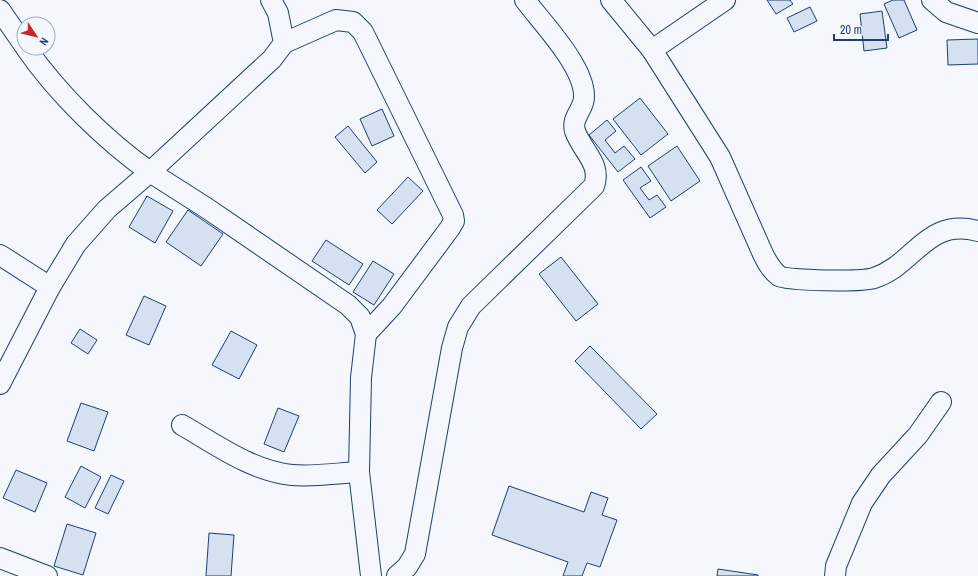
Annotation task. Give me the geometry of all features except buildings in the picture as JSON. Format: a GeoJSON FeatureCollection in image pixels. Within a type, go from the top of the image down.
{"type":"FeatureCollection","features":[{"type":"Feature","properties":{"kind":"street"},"geometry":{"type":"LineString","coordinates":[[271,0],[278,13],[284,43]]}},
{"type":"Feature","properties":{"kind":"street"},"geometry":{"type":"LineString","coordinates":[[397,576],[407,567],[414,554],[452,348],[458,327],[471,306],[594,186],[597,176],[595,167],[575,131],[574,120],[585,99],[583,81],[575,66],[525,0]]}},
{"type":"Feature","properties":{"kind":"street"},"geometry":{"type":"LineString","coordinates":[[611,0],[652,50],[720,157],[763,254],[771,268],[781,277],[846,281],[874,278],[887,271],[936,234],[950,228],[965,228],[978,231]]}},
{"type":"Feature","properties":{"kind":"street"},"geometry":{"type":"LineString","coordinates":[[652,50],[725,0]]}},
{"type":"Feature","properties":{"kind":"street"},"geometry":{"type":"LineString","coordinates":[[932,0],[946,12],[978,23]]}},
{"type":"Feature","properties":{"kind":"street"},"geometry":{"type":"LineString","coordinates":[[0,10],[16,33]]}},
{"type":"Feature","properties":{"kind":"street"},"geometry":{"type":"LineString","coordinates":[[0,384],[50,287],[81,238],[107,209],[150,172],[272,59],[284,43],[336,20],[353,22],[363,32],[453,215],[454,221],[392,306],[366,334]]}},
{"type":"Feature","properties":{"kind":"street"},"geometry":{"type":"LineString","coordinates":[[32,56],[51,80],[114,145],[150,172],[208,208],[348,305],[360,317],[366,334],[361,378],[359,472],[371,576]]}},
{"type":"Feature","properties":{"kind":"street"},"geometry":{"type":"LineString","coordinates":[[0,255],[50,287]]}},
{"type":"Feature","properties":{"kind":"street"},"geometry":{"type":"LineString","coordinates":[[835,576],[836,566],[862,503],[881,475],[918,435],[941,402]]}},
{"type":"Feature","properties":{"kind":"street"},"geometry":{"type":"LineString","coordinates":[[182,425],[248,462],[270,471],[294,475],[359,472]]}},
{"type":"Feature","properties":{"kind":"street"},"geometry":{"type":"LineString","coordinates":[[0,558],[47,576]]}}]}
